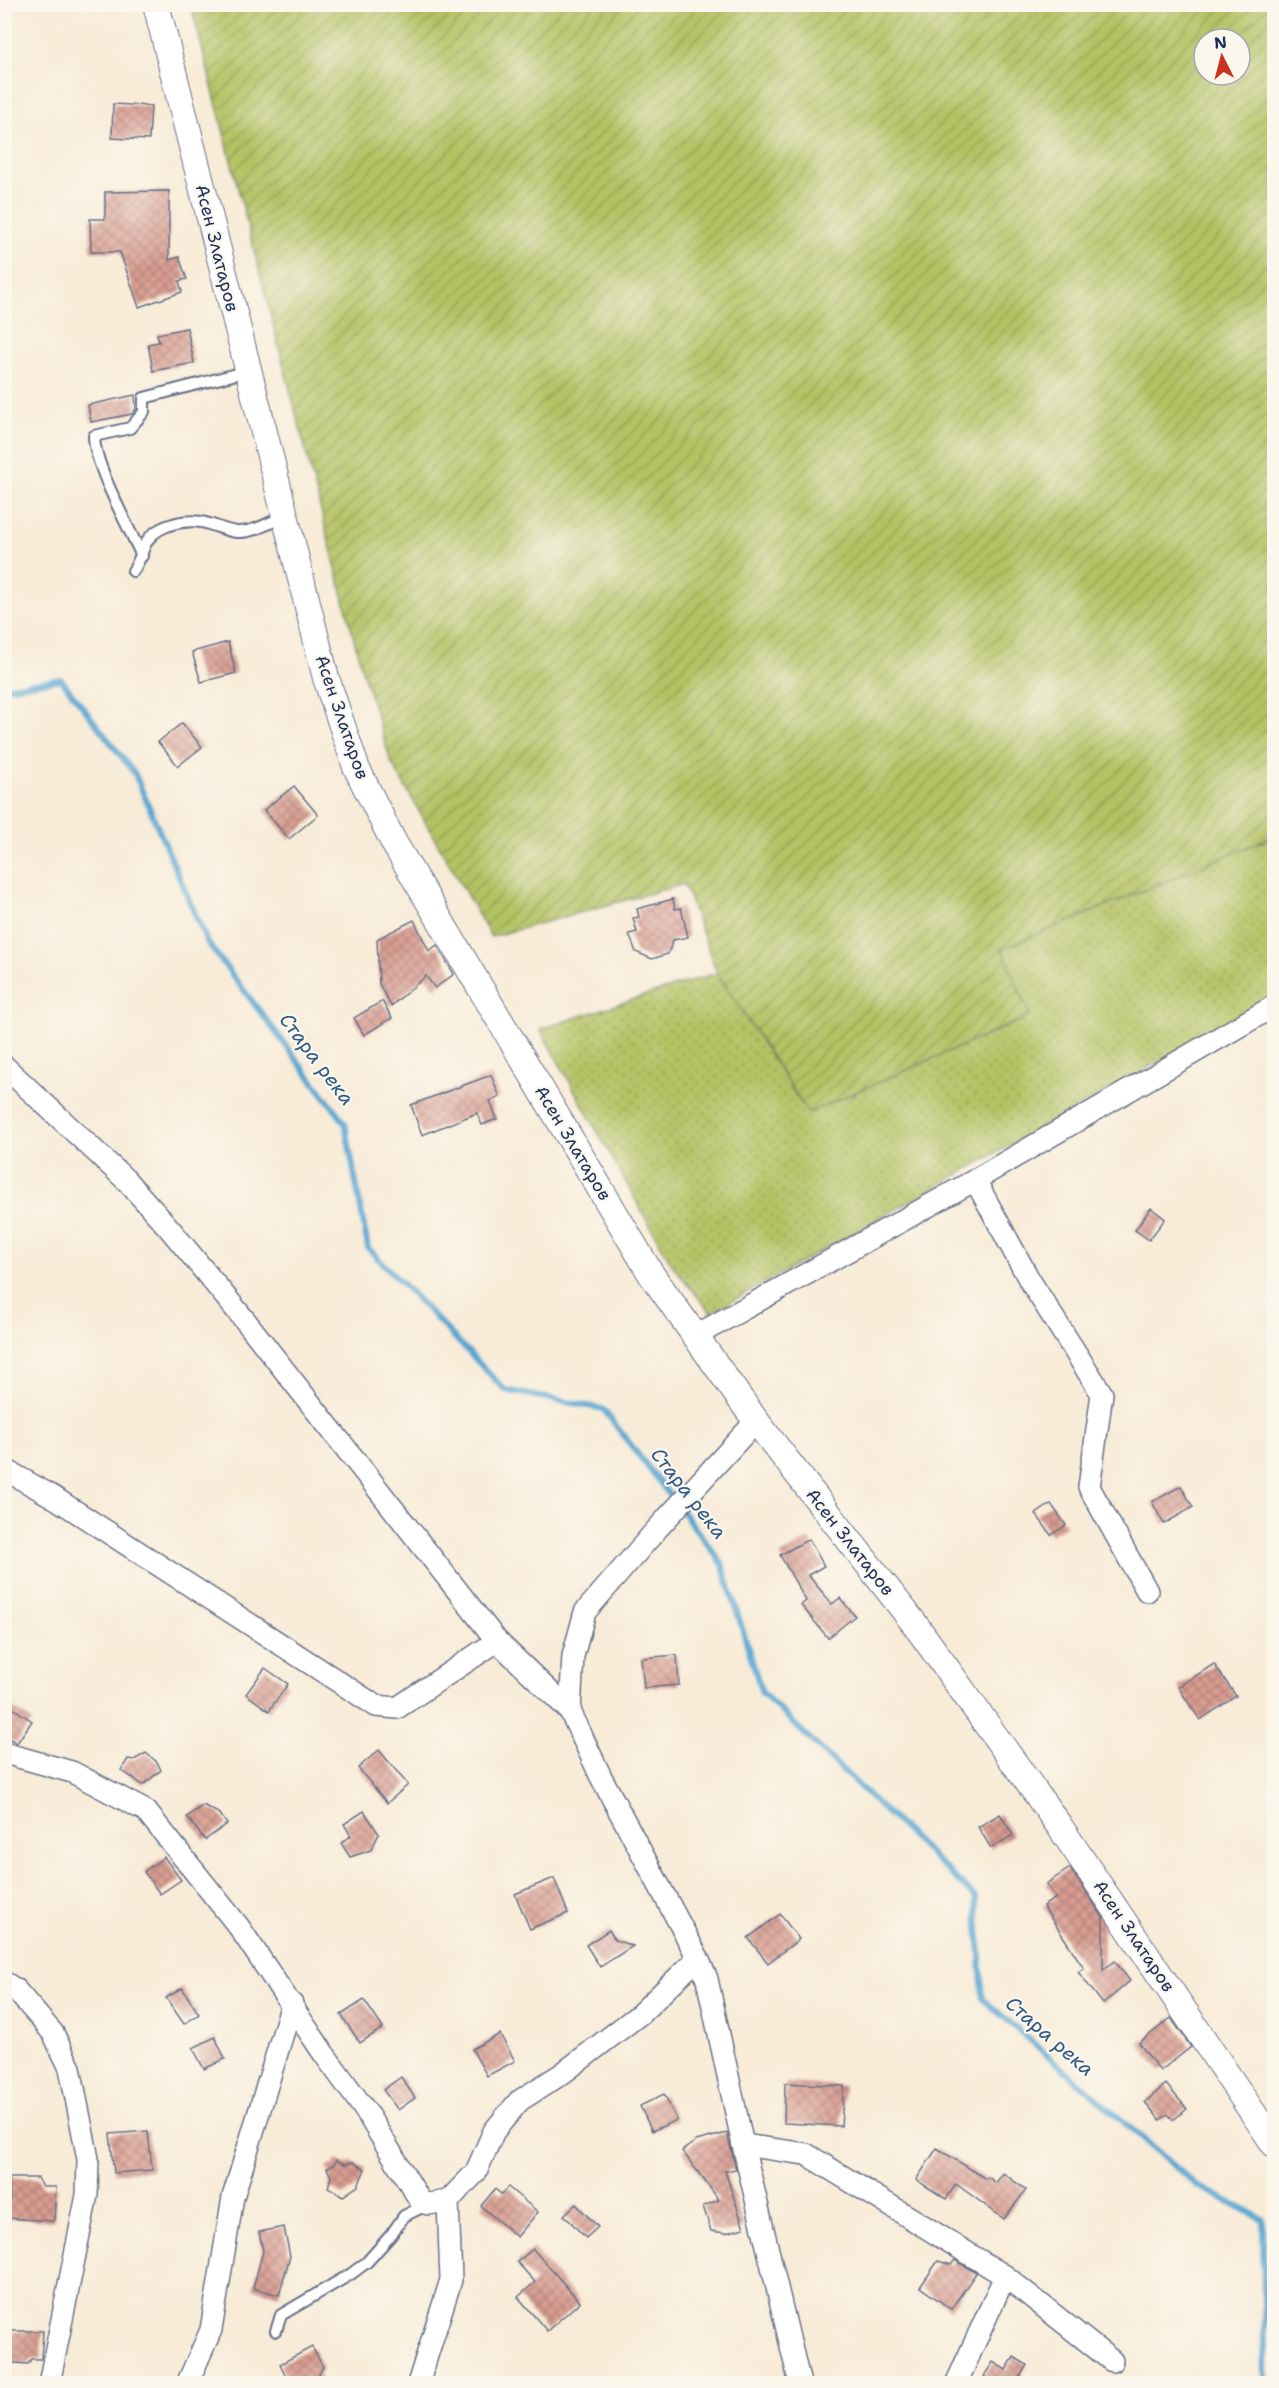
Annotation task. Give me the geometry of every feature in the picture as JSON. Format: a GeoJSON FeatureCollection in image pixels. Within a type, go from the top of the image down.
{"type":"FeatureCollection","features":[{"type":"Feature","properties":{"kind":"street","name":"Асен Златаров"},"geometry":{"type":"LineString","coordinates":[[156,4],[333,700],[356,767],[394,843],[651,1274],[756,1421],[921,1633],[1058,1824],[1275,2144]]}},
{"type":"Feature","properties":{"kind":"street"},"geometry":{"type":"LineString","coordinates":[[695,1336],[975,1180],[1275,1006]]}},
{"type":"Feature","properties":{"kind":"street"},"geometry":{"type":"LineString","coordinates":[[4,1066],[126,1180],[248,1324],[497,1641],[570,1711],[601,1777],[707,1979],[743,2145],[800,2384]]}},
{"type":"Feature","properties":{"kind":"street"},"geometry":{"type":"LineString","coordinates":[[975,1180],[1030,1281],[1102,1394],[1089,1487],[1147,1591]]}},
{"type":"Feature","properties":{"kind":"street"},"geometry":{"type":"LineString","coordinates":[[570,1711],[573,1656],[585,1612],[657,1528],[756,1421]]}},
{"type":"Feature","properties":{"kind":"street"},"geometry":{"type":"LineString","coordinates":[[4,1469],[75,1510],[376,1706],[397,1707],[497,1641]]}},
{"type":"Feature","properties":{"kind":"street"},"geometry":{"type":"LineString","coordinates":[[4,1753],[72,1772],[146,1811],[239,1927],[365,2110],[421,2202],[438,2203],[476,2172],[494,2131],[519,2101],[563,2073],[640,2014],[698,1958]]}},
{"type":"Feature","properties":{"kind":"street"},"geometry":{"type":"LineString","coordinates":[[4,1982],[15,1989],[53,2033],[70,2068],[88,2159],[87,2195],[49,2384]]}},
{"type":"Feature","properties":{"kind":"street"},"geometry":{"type":"LineString","coordinates":[[187,2384],[211,2330],[232,2197],[292,2004]]}},
{"type":"Feature","properties":{"kind":"street"},"geometry":{"type":"LineString","coordinates":[[743,2145],[806,2154],[1005,2276],[1112,2361]]}},
{"type":"Feature","properties":{"kind":"street"},"geometry":{"type":"LineString","coordinates":[[418,2384],[451,2280],[438,2203]]}},
{"type":"Feature","properties":{"kind":"street"},"geometry":{"type":"LineString","coordinates":[[956,2384],[1005,2276]]}},
{"type":"Feature","properties":{"kind":"lane"},"geometry":{"type":"LineString","coordinates":[[142,556],[113,495],[94,445],[94,436],[130,428],[144,412],[144,398],[248,371]]}},
{"type":"Feature","properties":{"kind":"lane"},"geometry":{"type":"LineString","coordinates":[[133,571],[142,556],[145,544],[160,529],[181,521],[200,522],[236,532],[248,531],[285,516]]}},
{"type":"Feature","properties":{"kind":"lane"},"geometry":{"type":"LineString","coordinates":[[276,2331],[281,2315],[351,2274],[367,2262],[404,2216],[438,2203]]}},
{"type":"Feature","properties":{"kind":"green space"},"geometry":{"type":"Polygon","coordinates":[[[191,5],[1274,5],[1274,738],[1269,741],[1274,756],[1274,836],[1002,949],[1030,1016],[808,1113],[717,973],[684,884],[491,937],[391,762],[362,670],[191,5]]]}},
{"type":"Feature","properties":{"kind":"green space"},"geometry":{"type":"Polygon","coordinates":[[[1274,836],[1274,997],[711,1313],[672,1265],[540,1029],[717,973],[808,1113],[1030,1016],[1001,949],[1274,836]]]}},
{"type":"Feature","properties":{"kind":"building"},"geometry":{"type":"Polygon","coordinates":[[[113,104],[151,106],[149,140],[112,138],[113,104]]]}},
{"type":"Feature","properties":{"kind":"building"},"geometry":{"type":"Polygon","coordinates":[[[169,191],[169,260],[179,257],[187,279],[179,281],[182,292],[139,307],[120,252],[91,252],[90,219],[105,219],[105,192],[169,191]]]}},
{"type":"Feature","properties":{"kind":"building"},"geometry":{"type":"Polygon","coordinates":[[[187,328],[194,363],[153,371],[148,344],[159,342],[157,334],[187,328]]]}},
{"type":"Feature","properties":{"kind":"building"},"geometry":{"type":"Polygon","coordinates":[[[135,395],[136,409],[132,414],[91,422],[88,405],[135,395]]]}},
{"type":"Feature","properties":{"kind":"building"},"geometry":{"type":"Polygon","coordinates":[[[228,642],[236,673],[201,682],[192,652],[228,642]]]}},
{"type":"Feature","properties":{"kind":"building"},"geometry":{"type":"Polygon","coordinates":[[[182,723],[202,747],[178,766],[158,742],[182,723]]]}},
{"type":"Feature","properties":{"kind":"building"},"geometry":{"type":"Polygon","coordinates":[[[294,786],[318,815],[289,839],[264,810],[294,786]]]}},
{"type":"Feature","properties":{"kind":"building"},"geometry":{"type":"Polygon","coordinates":[[[673,899],[675,909],[681,908],[688,937],[673,940],[668,954],[652,959],[636,952],[629,934],[637,932],[633,918],[639,917],[637,909],[673,899]]]}},
{"type":"Feature","properties":{"kind":"building"},"geometry":{"type":"Polygon","coordinates":[[[414,920],[429,951],[437,945],[454,974],[435,988],[426,976],[391,1006],[379,984],[377,939],[414,920]]]}},
{"type":"Feature","properties":{"kind":"building"},"geometry":{"type":"Polygon","coordinates":[[[382,1001],[392,1018],[364,1035],[354,1018],[382,1001]]]}},
{"type":"Feature","properties":{"kind":"building"},"geometry":{"type":"Polygon","coordinates":[[[491,1075],[500,1097],[490,1101],[497,1119],[482,1125],[477,1113],[422,1135],[411,1105],[491,1075]]]}},
{"type":"Feature","properties":{"kind":"building"},"geometry":{"type":"Polygon","coordinates":[[[1151,1208],[1165,1219],[1149,1240],[1135,1230],[1151,1208]]]}},
{"type":"Feature","properties":{"kind":"building"},"geometry":{"type":"Polygon","coordinates":[[[1181,1486],[1193,1507],[1164,1524],[1152,1502],[1181,1486]]]}},
{"type":"Feature","properties":{"kind":"building"},"geometry":{"type":"Polygon","coordinates":[[[1051,1504],[1066,1525],[1051,1535],[1036,1514],[1051,1504]]]}},
{"type":"Feature","properties":{"kind":"building"},"geometry":{"type":"Polygon","coordinates":[[[809,1539],[824,1566],[808,1575],[832,1604],[840,1598],[855,1616],[828,1638],[801,1605],[806,1601],[780,1555],[809,1539]]]}},
{"type":"Feature","properties":{"kind":"building"},"geometry":{"type":"Polygon","coordinates":[[[677,1655],[679,1685],[644,1688],[641,1658],[677,1655]]]}},
{"type":"Feature","properties":{"kind":"building"},"geometry":{"type":"Polygon","coordinates":[[[1214,1664],[1236,1696],[1200,1720],[1178,1687],[1214,1664]]]}},
{"type":"Feature","properties":{"kind":"building"},"geometry":{"type":"Polygon","coordinates":[[[265,1668],[288,1684],[269,1711],[246,1694],[265,1668]]]}},
{"type":"Feature","properties":{"kind":"building"},"geometry":{"type":"Polygon","coordinates":[[[4,1702],[32,1721],[17,1743],[4,1736],[4,1702]]]}},
{"type":"Feature","properties":{"kind":"building"},"geometry":{"type":"Polygon","coordinates":[[[379,1750],[408,1785],[387,1803],[358,1768],[379,1750]]]}},
{"type":"Feature","properties":{"kind":"building"},"geometry":{"type":"Polygon","coordinates":[[[146,1753],[157,1762],[161,1770],[143,1785],[121,1770],[128,1759],[134,1760],[146,1753]]]}},
{"type":"Feature","properties":{"kind":"building"},"geometry":{"type":"Polygon","coordinates":[[[203,1805],[220,1814],[227,1824],[205,1840],[187,1817],[203,1805]]]}},
{"type":"Feature","properties":{"kind":"building"},"geometry":{"type":"Polygon","coordinates":[[[364,1811],[379,1834],[371,1850],[350,1857],[341,1843],[351,1836],[344,1824],[364,1811]]]}},
{"type":"Feature","properties":{"kind":"building"},"geometry":{"type":"Polygon","coordinates":[[[1000,1814],[1013,1835],[991,1848],[978,1827],[1000,1814]]]}},
{"type":"Feature","properties":{"kind":"building"},"geometry":{"type":"Polygon","coordinates":[[[164,1857],[181,1880],[160,1894],[144,1872],[164,1857]]]}},
{"type":"Feature","properties":{"kind":"building"},"geometry":{"type":"Polygon","coordinates":[[[1070,1868],[1103,1917],[1103,1970],[1115,1961],[1130,1981],[1103,2004],[1078,1972],[1084,1968],[1043,1906],[1056,1898],[1046,1884],[1070,1868]]]}},
{"type":"Feature","properties":{"kind":"building"},"geometry":{"type":"Polygon","coordinates":[[[554,1878],[568,1913],[530,1929],[515,1894],[554,1878]]]}},
{"type":"Feature","properties":{"kind":"building"},"geometry":{"type":"Polygon","coordinates":[[[780,1914],[799,1939],[768,1963],[748,1938],[780,1914]]]}},
{"type":"Feature","properties":{"kind":"building"},"geometry":{"type":"Polygon","coordinates":[[[609,1930],[615,1940],[633,1946],[600,1967],[586,1945],[609,1930]]]}},
{"type":"Feature","properties":{"kind":"building"},"geometry":{"type":"Polygon","coordinates":[[[182,1988],[199,2014],[184,2024],[166,1998],[182,1988]]]}},
{"type":"Feature","properties":{"kind":"building"},"geometry":{"type":"Polygon","coordinates":[[[364,2000],[383,2028],[360,2043],[341,2015],[364,2000]]]}},
{"type":"Feature","properties":{"kind":"building"},"geometry":{"type":"Polygon","coordinates":[[[1171,2018],[1191,2047],[1160,2071],[1139,2043],[1171,2018]]]}},
{"type":"Feature","properties":{"kind":"building"},"geometry":{"type":"Polygon","coordinates":[[[500,2034],[515,2061],[487,2076],[472,2049],[500,2034]]]}},
{"type":"Feature","properties":{"kind":"building"},"geometry":{"type":"Polygon","coordinates":[[[215,2037],[225,2059],[204,2069],[193,2048],[215,2037]]]}},
{"type":"Feature","properties":{"kind":"building"},"geometry":{"type":"Polygon","coordinates":[[[401,2077],[415,2098],[398,2110],[383,2090],[401,2077]]]}},
{"type":"Feature","properties":{"kind":"building"},"geometry":{"type":"Polygon","coordinates":[[[785,2083],[844,2086],[841,2126],[784,2123],[785,2083]]]}},
{"type":"Feature","properties":{"kind":"building"},"geometry":{"type":"Polygon","coordinates":[[[1166,2084],[1187,2109],[1173,2120],[1168,2114],[1160,2120],[1145,2102],[1166,2084]]]}},
{"type":"Feature","properties":{"kind":"building"},"geometry":{"type":"Polygon","coordinates":[[[664,2094],[677,2120],[652,2131],[640,2106],[664,2094]]]}},
{"type":"Feature","properties":{"kind":"building"},"geometry":{"type":"Polygon","coordinates":[[[148,2131],[152,2170],[114,2173],[110,2134],[148,2131]]]}},
{"type":"Feature","properties":{"kind":"building"},"geometry":{"type":"Polygon","coordinates":[[[727,2133],[736,2169],[725,2171],[744,2228],[726,2233],[711,2231],[703,2206],[719,2200],[682,2151],[696,2141],[727,2133]]]}},
{"type":"Feature","properties":{"kind":"building"},"geometry":{"type":"Polygon","coordinates":[[[937,2148],[986,2179],[988,2177],[996,2183],[1003,2173],[1026,2190],[1004,2219],[956,2184],[946,2199],[916,2180],[937,2148]]]}},
{"type":"Feature","properties":{"kind":"building"},"geometry":{"type":"Polygon","coordinates":[[[336,2160],[345,2164],[353,2162],[365,2169],[358,2186],[343,2196],[328,2187],[331,2177],[327,2168],[336,2160]]]}},
{"type":"Feature","properties":{"kind":"building"},"geometry":{"type":"Polygon","coordinates":[[[9,2178],[38,2178],[43,2187],[56,2187],[54,2221],[4,2218],[4,2204],[10,2204],[9,2178]]]}},
{"type":"Feature","properties":{"kind":"building"},"geometry":{"type":"Polygon","coordinates":[[[508,2187],[538,2212],[517,2237],[481,2206],[495,2189],[501,2194],[508,2187]]]}},
{"type":"Feature","properties":{"kind":"building"},"geometry":{"type":"Polygon","coordinates":[[[576,2204],[598,2227],[586,2238],[564,2215],[576,2204]]]}},
{"type":"Feature","properties":{"kind":"building"},"geometry":{"type":"Polygon","coordinates":[[[284,2227],[290,2256],[279,2295],[253,2288],[263,2251],[259,2232],[284,2227]]]}},
{"type":"Feature","properties":{"kind":"building"},"geometry":{"type":"Polygon","coordinates":[[[533,2249],[580,2302],[547,2331],[518,2297],[535,2282],[517,2262],[533,2249]]]}},
{"type":"Feature","properties":{"kind":"building"},"geometry":{"type":"Polygon","coordinates":[[[955,2260],[976,2273],[951,2309],[920,2287],[938,2261],[951,2265],[955,2260]]]}},
{"type":"Feature","properties":{"kind":"building"},"geometry":{"type":"Polygon","coordinates":[[[4,2331],[43,2331],[41,2359],[31,2359],[28,2364],[4,2362],[4,2331]]]}},
{"type":"Feature","properties":{"kind":"building"},"geometry":{"type":"Polygon","coordinates":[[[312,2347],[323,2367],[319,2374],[323,2384],[290,2384],[280,2364],[312,2347]]]}},
{"type":"Feature","properties":{"kind":"building"},"geometry":{"type":"Polygon","coordinates":[[[1014,2357],[1027,2365],[1019,2378],[1027,2384],[995,2384],[984,2376],[993,2362],[1006,2370],[1014,2357]]]}},
{"type":"Feature","properties":{"kind":"waterway","name":"Стара река"},"geometry":{"type":"LineString","coordinates":[[4,688],[61,679],[135,774],[207,942],[345,1123],[368,1248],[505,1390],[603,1409],[722,1563],[762,1693],[976,1898],[983,1999],[1196,2185],[1263,2219],[1265,2384]]}}]}
